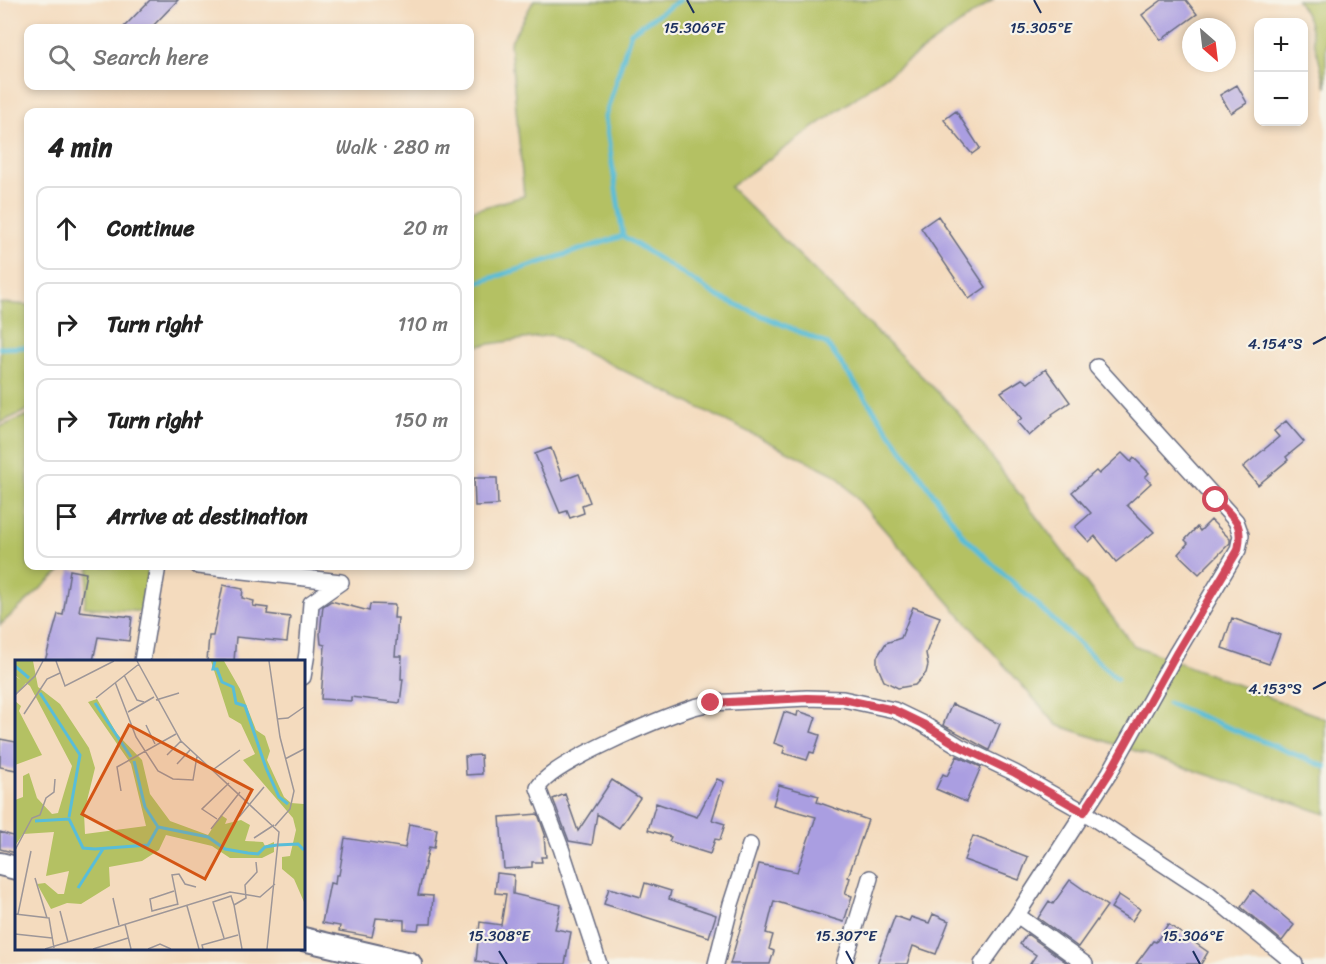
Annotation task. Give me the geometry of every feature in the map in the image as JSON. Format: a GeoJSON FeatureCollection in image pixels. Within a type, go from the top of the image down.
{"type":"FeatureCollection","features":[{"type":"Feature","properties":{"kind":"street"},"geometry":{"type":"LineString","coordinates":[[982,964],[1017,915],[1110,772],[1177,652],[1238,550],[1242,535],[1236,521],[1097,367]]}},
{"type":"Feature","properties":{"kind":"street"},"geometry":{"type":"LineString","coordinates":[[142,660],[157,570]]}},
{"type":"Feature","properties":{"kind":"street"},"geometry":{"type":"LineString","coordinates":[[234,570],[341,582],[310,603],[304,671]]}},
{"type":"Feature","properties":{"kind":"street"},"geometry":{"type":"LineString","coordinates":[[599,964],[561,848],[538,788],[541,781],[593,750],[694,707],[711,703],[807,698],[843,699],[883,708],[923,724],[959,746],[1015,773],[1084,812],[1209,894],[1295,964]]}},
{"type":"Feature","properties":{"kind":"street"},"geometry":{"type":"LineString","coordinates":[[716,964],[731,904],[750,845]]}},
{"type":"Feature","properties":{"kind":"street"},"geometry":{"type":"LineString","coordinates":[[0,864],[15,868]]}},
{"type":"Feature","properties":{"kind":"street"},"geometry":{"type":"LineString","coordinates":[[844,964],[870,878]]}},
{"type":"Feature","properties":{"kind":"street"},"geometry":{"type":"LineString","coordinates":[[1017,915],[1085,964]]}},
{"type":"Feature","properties":{"kind":"street"},"geometry":{"type":"LineString","coordinates":[[304,939],[410,964]]}},
{"type":"Feature","properties":{"kind":"green space"},"geometry":{"type":"Polygon","coordinates":[[[534,0],[993,0],[730,187],[956,410],[1133,645],[1326,719],[1326,814],[1057,725],[836,475],[551,335],[474,346],[474,210],[524,196],[510,43],[534,0]]]}},
{"type":"Feature","properties":{"kind":"green space"},"geometry":{"type":"Polygon","coordinates":[[[1297,0],[1326,0],[1326,87],[1308,18],[1297,0]]]}},
{"type":"Feature","properties":{"kind":"green space"},"geometry":{"type":"Polygon","coordinates":[[[0,303],[24,305],[24,412],[0,423],[0,303]]]}},
{"type":"Feature","properties":{"kind":"green space"},"geometry":{"type":"Polygon","coordinates":[[[24,417],[24,570],[62,570],[0,625],[0,427],[24,417]]]}},
{"type":"Feature","properties":{"kind":"green space"},"geometry":{"type":"Polygon","coordinates":[[[89,570],[149,570],[144,612],[84,607],[89,570]]]}},
{"type":"Feature","properties":{"kind":"building"},"geometry":{"type":"Polygon","coordinates":[[[150,0],[178,0],[155,24],[127,24],[150,0]]]}},
{"type":"Feature","properties":{"kind":"building"},"geometry":{"type":"Polygon","coordinates":[[[1162,0],[1186,0],[1197,14],[1191,18],[1182,18],[1182,25],[1161,40],[1142,15],[1162,0]]]}},
{"type":"Feature","properties":{"kind":"building"},"geometry":{"type":"Polygon","coordinates":[[[1237,85],[1247,103],[1231,113],[1220,95],[1237,85]]]}},
{"type":"Feature","properties":{"kind":"building"},"geometry":{"type":"Polygon","coordinates":[[[956,111],[980,148],[972,154],[944,120],[956,111]]]}},
{"type":"Feature","properties":{"kind":"building"},"geometry":{"type":"Polygon","coordinates":[[[938,216],[986,287],[969,299],[921,228],[938,216]]]}},
{"type":"Feature","properties":{"kind":"building"},"geometry":{"type":"Polygon","coordinates":[[[1046,369],[1070,402],[1052,414],[1029,436],[1017,422],[1022,418],[1001,392],[1022,379],[1028,383],[1046,369]]]}},
{"type":"Feature","properties":{"kind":"building"},"geometry":{"type":"Polygon","coordinates":[[[1286,421],[1304,442],[1286,457],[1288,460],[1258,485],[1243,467],[1279,437],[1274,431],[1286,421]]]}},
{"type":"Feature","properties":{"kind":"building"},"geometry":{"type":"Polygon","coordinates":[[[551,448],[563,480],[579,474],[590,502],[582,505],[584,513],[570,518],[567,511],[560,513],[535,454],[551,448]]]}},
{"type":"Feature","properties":{"kind":"building"},"geometry":{"type":"Polygon","coordinates":[[[1122,453],[1131,462],[1134,458],[1149,473],[1145,477],[1151,483],[1127,505],[1154,532],[1116,562],[1095,536],[1089,542],[1075,527],[1091,513],[1072,492],[1096,471],[1099,474],[1122,453]]]}},
{"type":"Feature","properties":{"kind":"building"},"geometry":{"type":"Polygon","coordinates":[[[474,478],[497,478],[498,505],[475,506],[474,478]]]}},
{"type":"Feature","properties":{"kind":"building"},"geometry":{"type":"Polygon","coordinates":[[[1211,520],[1230,539],[1230,543],[1199,574],[1178,554],[1188,543],[1185,540],[1197,527],[1200,531],[1211,520]]]}},
{"type":"Feature","properties":{"kind":"building"},"geometry":{"type":"Polygon","coordinates":[[[70,570],[86,573],[79,611],[132,617],[129,641],[98,637],[93,660],[45,660],[58,614],[63,615],[70,570]]]}},
{"type":"Feature","properties":{"kind":"building"},"geometry":{"type":"Polygon","coordinates":[[[223,585],[243,589],[242,598],[254,601],[253,606],[268,608],[267,614],[290,617],[287,642],[236,637],[234,660],[207,660],[209,636],[213,636],[223,585]]]}},
{"type":"Feature","properties":{"kind":"building"},"geometry":{"type":"Polygon","coordinates":[[[331,601],[369,611],[370,604],[395,605],[394,618],[398,618],[395,656],[402,656],[401,679],[403,679],[400,703],[351,697],[351,701],[321,699],[325,645],[321,644],[320,634],[323,606],[331,601]]]}},
{"type":"Feature","properties":{"kind":"building"},"geometry":{"type":"Polygon","coordinates":[[[913,607],[940,617],[926,653],[928,665],[926,673],[915,685],[898,688],[884,681],[877,665],[877,657],[886,643],[901,638],[913,607]]]}},
{"type":"Feature","properties":{"kind":"building"},"geometry":{"type":"Polygon","coordinates":[[[1232,618],[1280,635],[1269,664],[1222,648],[1232,618]]]}},
{"type":"Feature","properties":{"kind":"building"},"geometry":{"type":"Polygon","coordinates":[[[952,704],[1000,724],[989,750],[943,725],[952,704]]]}},
{"type":"Feature","properties":{"kind":"building"},"geometry":{"type":"Polygon","coordinates":[[[798,711],[816,717],[811,732],[820,735],[814,753],[810,752],[807,760],[783,753],[785,747],[774,743],[784,712],[797,716],[798,711]]]}},
{"type":"Feature","properties":{"kind":"building"},"geometry":{"type":"Polygon","coordinates":[[[0,739],[15,742],[15,770],[0,767],[0,739]]]}},
{"type":"Feature","properties":{"kind":"building"},"geometry":{"type":"Polygon","coordinates":[[[481,755],[482,774],[466,775],[465,756],[481,755]]]}},
{"type":"Feature","properties":{"kind":"building"},"geometry":{"type":"Polygon","coordinates":[[[957,756],[981,767],[966,802],[936,789],[943,774],[947,776],[957,756]]]}},
{"type":"Feature","properties":{"kind":"building"},"geometry":{"type":"Polygon","coordinates":[[[717,779],[724,782],[712,820],[725,824],[720,840],[715,839],[710,854],[669,841],[671,837],[648,830],[656,803],[697,817],[717,779]]]}},
{"type":"Feature","properties":{"kind":"building"},"geometry":{"type":"Polygon","coordinates":[[[612,780],[640,798],[619,828],[597,814],[592,845],[569,841],[553,799],[565,794],[578,831],[612,780]]]}},
{"type":"Feature","properties":{"kind":"building"},"geometry":{"type":"Polygon","coordinates":[[[779,785],[819,796],[817,802],[868,820],[848,877],[850,878],[845,894],[852,896],[844,922],[774,901],[766,933],[773,935],[769,949],[774,951],[770,964],[730,964],[759,864],[797,872],[816,817],[773,805],[779,785]]]}},
{"type":"Feature","properties":{"kind":"building"},"geometry":{"type":"Polygon","coordinates":[[[538,814],[546,837],[544,837],[546,857],[541,857],[542,862],[532,862],[532,867],[504,869],[500,817],[538,814]]]}},
{"type":"Feature","properties":{"kind":"building"},"geometry":{"type":"Polygon","coordinates":[[[409,824],[437,829],[434,848],[429,847],[418,895],[433,896],[431,924],[419,924],[418,930],[404,929],[404,920],[376,918],[372,937],[339,931],[340,926],[322,923],[330,883],[335,884],[336,875],[339,875],[345,838],[405,848],[409,824]]]}},
{"type":"Feature","properties":{"kind":"building"},"geometry":{"type":"Polygon","coordinates":[[[0,832],[15,837],[15,853],[0,849],[0,832]]]}},
{"type":"Feature","properties":{"kind":"building"},"geometry":{"type":"Polygon","coordinates":[[[973,836],[1028,857],[1019,880],[964,860],[973,836]]]}},
{"type":"Feature","properties":{"kind":"building"},"geometry":{"type":"Polygon","coordinates":[[[497,873],[514,875],[513,894],[561,905],[555,929],[571,932],[565,964],[494,964],[476,961],[480,922],[501,925],[506,894],[495,893],[497,873]]]}},
{"type":"Feature","properties":{"kind":"building"},"geometry":{"type":"Polygon","coordinates":[[[1070,880],[1107,906],[1078,947],[1038,918],[1049,901],[1053,904],[1070,880]]]}},
{"type":"Feature","properties":{"kind":"building"},"geometry":{"type":"Polygon","coordinates":[[[645,883],[671,891],[669,899],[716,915],[709,937],[604,904],[609,888],[641,897],[645,883]]]}},
{"type":"Feature","properties":{"kind":"building"},"geometry":{"type":"Polygon","coordinates":[[[1253,890],[1294,925],[1282,941],[1241,907],[1253,890]]]}},
{"type":"Feature","properties":{"kind":"building"},"geometry":{"type":"Polygon","coordinates":[[[1119,895],[1140,909],[1132,921],[1111,908],[1119,895]]]}},
{"type":"Feature","properties":{"kind":"building"},"geometry":{"type":"Polygon","coordinates":[[[933,914],[949,921],[936,954],[913,946],[907,964],[877,964],[895,916],[909,921],[911,917],[929,923],[933,914]]]}},
{"type":"Feature","properties":{"kind":"building"},"geometry":{"type":"Polygon","coordinates":[[[1168,924],[1208,952],[1201,964],[1136,964],[1153,941],[1156,942],[1168,924]]]}},
{"type":"Feature","properties":{"kind":"building"},"geometry":{"type":"Polygon","coordinates":[[[1027,934],[1067,964],[1030,964],[1036,955],[1020,944],[1027,934]]]}},
{"type":"Feature","properties":{"kind":"waterway"},"geometry":{"type":"LineString","coordinates":[[474,284],[623,236],[605,117],[631,32],[680,0]]}},
{"type":"Feature","properties":{"kind":"waterway"},"geometry":{"type":"LineString","coordinates":[[623,236],[719,297],[827,344],[964,537],[1117,679]]}},
{"type":"Feature","properties":{"kind":"waterway"},"geometry":{"type":"LineString","coordinates":[[0,348],[24,347]]}},
{"type":"Feature","properties":{"kind":"waterway"},"geometry":{"type":"LineString","coordinates":[[1168,703],[1326,767]]}},
{"type":"Feature","properties":{"kind":"route"},"geometry":{"type":"LineString","coordinates":[[711,703],[807,698],[843,699],[894,710],[1084,812],[1110,772],[1177,652],[1238,550],[1242,535],[1236,521],[1216,500]]}}]}
